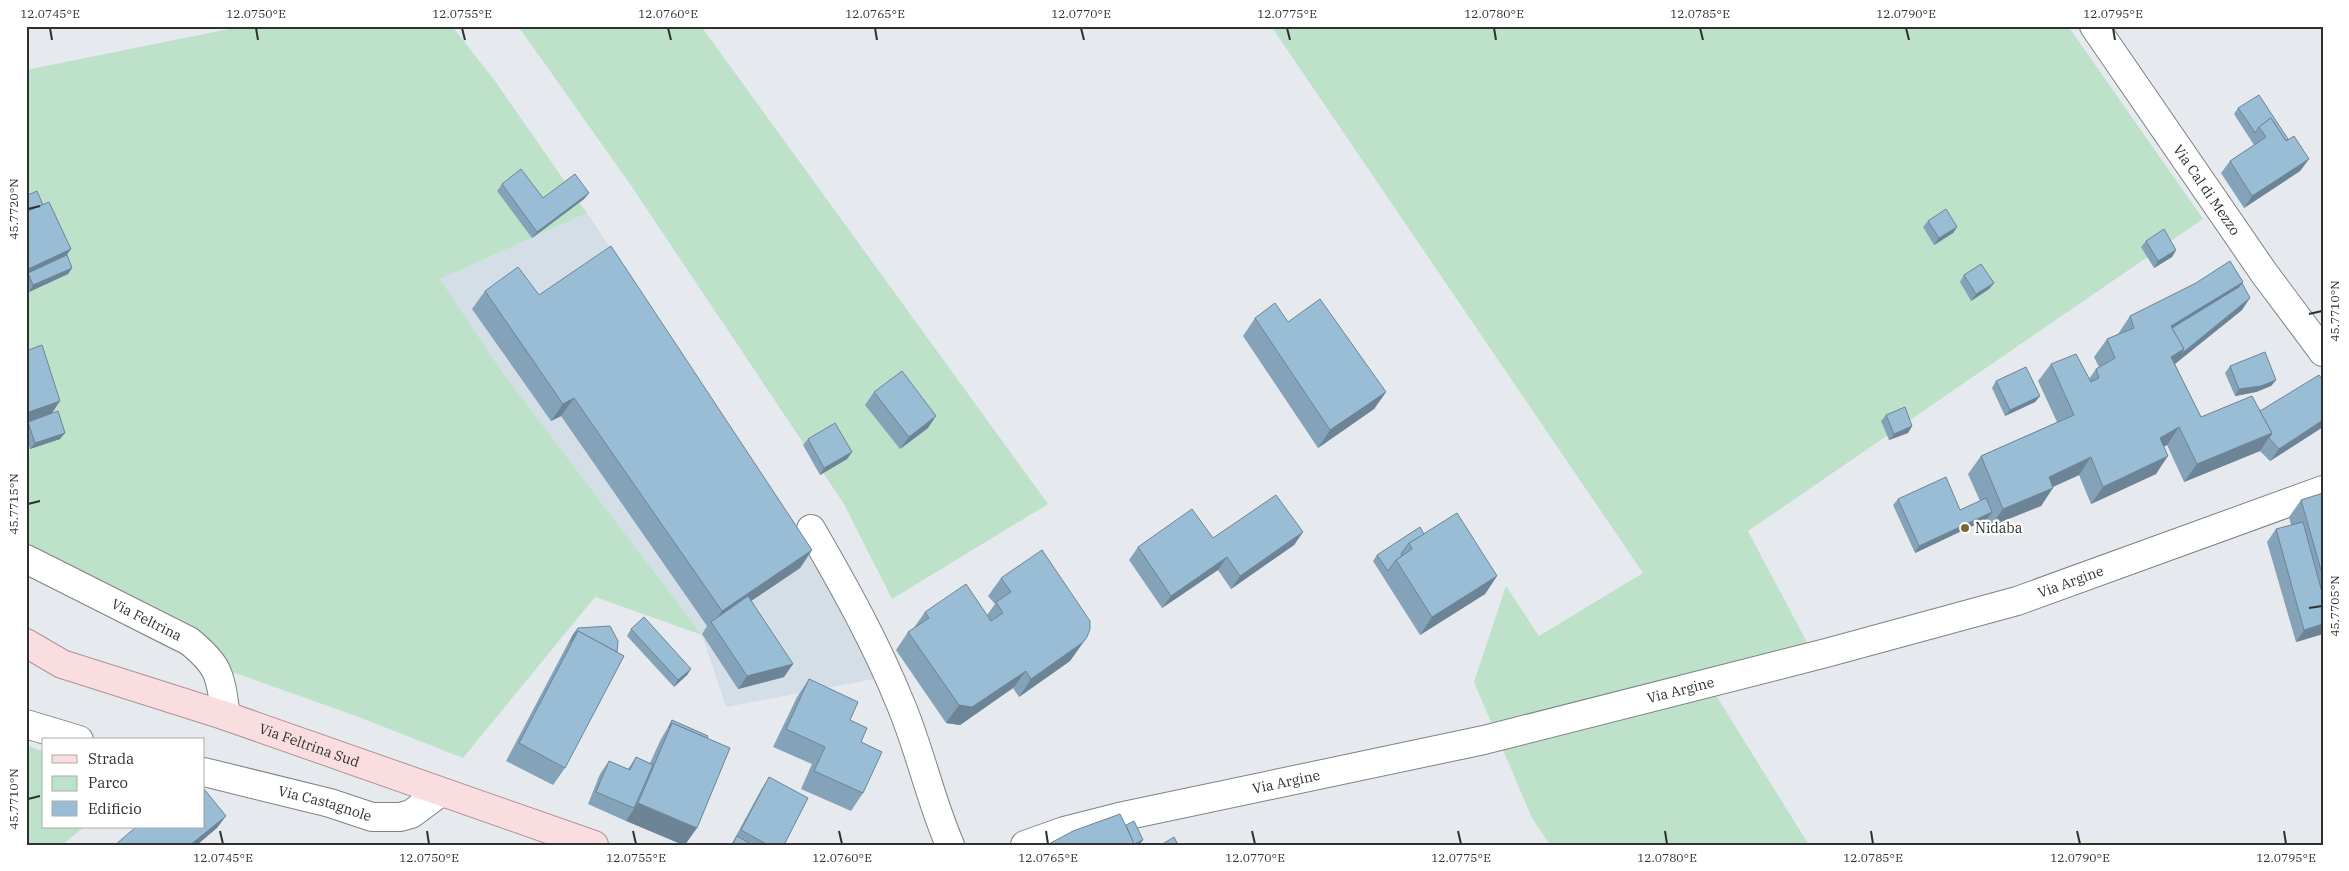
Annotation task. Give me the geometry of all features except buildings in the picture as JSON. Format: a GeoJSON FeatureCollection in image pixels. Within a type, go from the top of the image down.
{"type":"FeatureCollection","features":[{"type":"Feature","properties":{"kind":"main road","name":"Via Feltrina Sud"},"geometry":{"type":"LineString","coordinates":[[26,643],[62,664],[226,716],[594,845]]}},
{"type":"Feature","properties":{"kind":"street","name":"Via Cal di Mezzo"},"geometry":{"type":"LineString","coordinates":[[2094,26],[2264,272],[2323,352]]}},
{"type":"Feature","properties":{"kind":"street","name":"Via Argine"},"geometry":{"type":"LineString","coordinates":[[1025,845],[1064,831],[1119,817],[1484,740],[1836,651],[2017,601],[2323,490]]}},
{"type":"Feature","properties":{"kind":"street"},"geometry":{"type":"LineString","coordinates":[[810,529],[863,622],[902,705],[939,820],[950,845]]}},
{"type":"Feature","properties":{"kind":"street","name":"Via Feltrina"},"geometry":{"type":"LineString","coordinates":[[26,559],[189,640],[210,658],[218,670],[226,716]]}},
{"type":"Feature","properties":{"kind":"street"},"geometry":{"type":"LineString","coordinates":[[26,724],[72,738]]}},
{"type":"Feature","properties":{"kind":"street","name":"Via Castagnole"},"geometry":{"type":"LineString","coordinates":[[205,772],[330,803],[372,817],[400,817],[411,814],[441,792]]}},
{"type":"Feature","properties":{"kind":"shaded area"},"geometry":{"type":"Polygon","coordinates":[[[587,213],[799,529],[874,679],[726,707],[702,635],[500,369],[440,279],[587,213]]]}},
{"type":"Feature","properties":{"kind":"green space"},"geometry":{"type":"Polygon","coordinates":[[[244,26],[452,26],[495,81],[587,213],[440,279],[500,369],[702,635],[595,597],[463,758],[356,716],[173,651],[26,574],[26,70],[244,26]]]}},
{"type":"Feature","properties":{"kind":"green space"},"geometry":{"type":"Polygon","coordinates":[[[518,26],[701,26],[1048,504],[892,599],[844,504],[630,184],[518,26]]]}},
{"type":"Feature","properties":{"kind":"green space"},"geometry":{"type":"Polygon","coordinates":[[[1271,26],[2068,26],[2203,219],[1748,531],[1819,665],[1707,681],[1809,845],[1550,845],[1532,818],[1474,682],[1506,586],[1539,636],[1643,573],[1271,26]]]}},
{"type":"Feature","properties":{"kind":"green space"},"geometry":{"type":"Polygon","coordinates":[[[26,745],[42,751],[42,828],[83,828],[62,845],[26,845],[26,745]]]}},
{"type":"Feature","properties":{"kind":"place","name":"Nidaba"},"geometry":{"type":"Point","coordinates":[1965,528]}}]}
